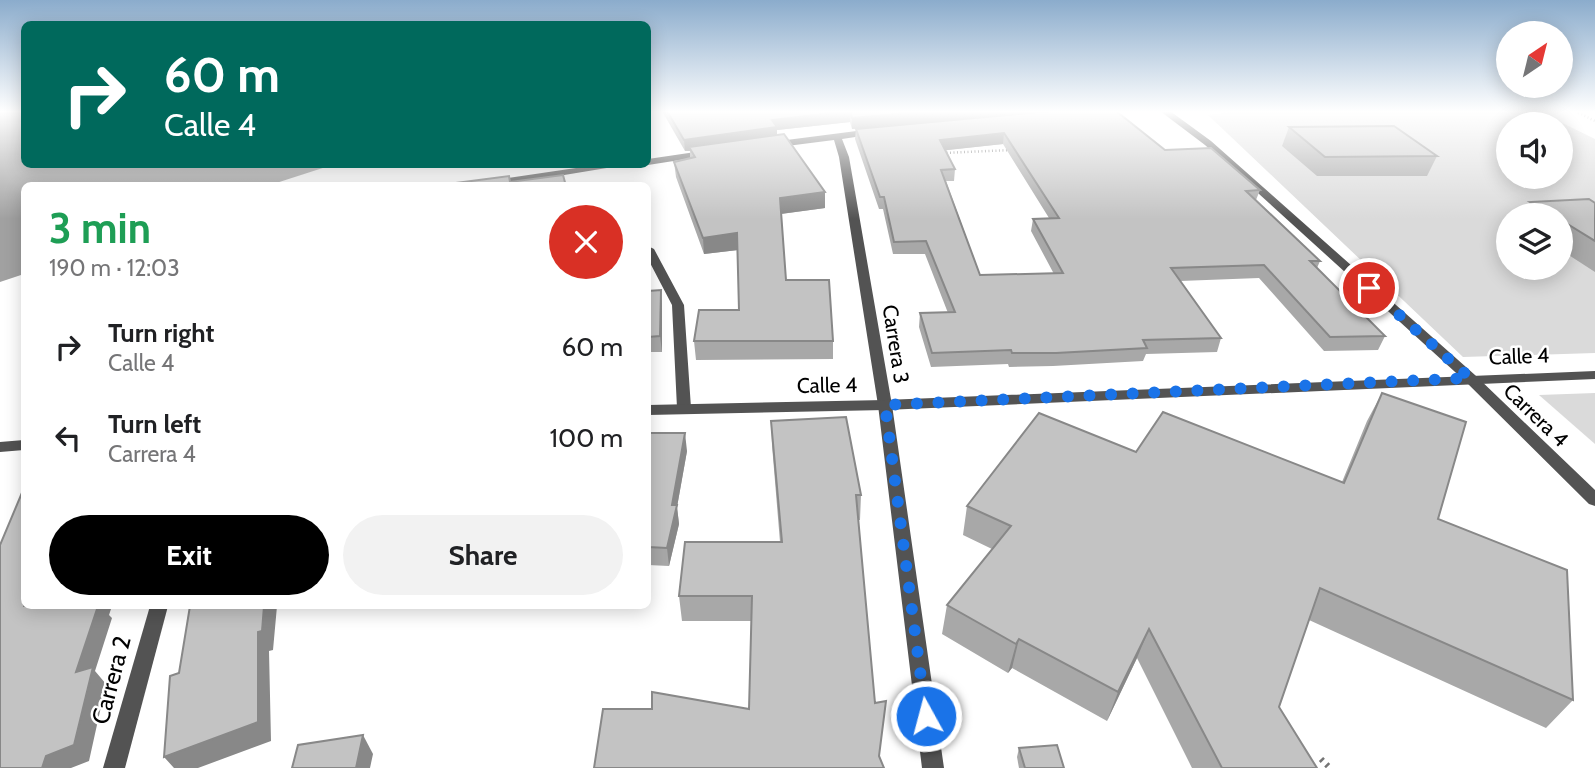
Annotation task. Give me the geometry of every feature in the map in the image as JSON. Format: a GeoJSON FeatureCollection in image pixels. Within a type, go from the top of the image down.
{"type":"FeatureCollection","features":[{"type":"Feature","properties":{"kind":"street","name":"Carrera 3"},"geometry":{"type":"LineString","coordinates":[[841,147],[885,405],[933,768]]}},
{"type":"Feature","properties":{"kind":"street","name":"Carrera 4"},"geometry":{"type":"LineString","coordinates":[[1212,147],[1470,378],[1595,500]]}},
{"type":"Feature","properties":{"kind":"street"},"geometry":{"type":"LineString","coordinates":[[651,162],[715,152]]}},
{"type":"Feature","properties":{"kind":"street"},"geometry":{"type":"LineString","coordinates":[[501,182],[599,168]]}},
{"type":"Feature","properties":{"kind":"street"},"geometry":{"type":"LineString","coordinates":[[651,255],[678,305],[684,408]]}},
{"type":"Feature","properties":{"kind":"street","name":"Calle 4"},"geometry":{"type":"LineString","coordinates":[[651,410],[885,405],[1470,378],[1595,375]]}},
{"type":"Feature","properties":{"kind":"street"},"geometry":{"type":"LineString","coordinates":[[0,447],[21,445]]}},
{"type":"Feature","properties":{"kind":"street","name":"Carrera 2"},"geometry":{"type":"LineString","coordinates":[[114,768],[158,609]]}},
{"type":"Feature","properties":{"kind":"path"},"geometry":{"type":"LineString","coordinates":[[938,153],[1019,150]]}},
{"type":"Feature","properties":{"kind":"path"},"geometry":{"type":"LineString","coordinates":[[1321,759],[1330,768]]}},
{"type":"Feature","properties":{"kind":"shaded area"},"geometry":{"type":"Polygon","coordinates":[[[0,147],[21,147],[21,168],[323,168],[279,182],[21,182],[21,275],[0,282],[0,147]]]}},
{"type":"Feature","properties":{"kind":"shaded area"},"geometry":{"type":"Polygon","coordinates":[[[1242,147],[1496,147],[1496,189],[1573,189],[1573,147],[1595,147],[1595,353],[1463,357],[1242,147]]]}},
{"type":"Feature","properties":{"kind":"shaded area"},"geometry":{"type":"Polygon","coordinates":[[[1595,393],[1595,444],[1539,395],[1595,393]]]}},
{"type":"Feature","properties":{"kind":"building"},"geometry":{"type":"Polygon","coordinates":[[[689,147],[793,147],[825,192],[780,198],[786,280],[829,280],[833,341],[694,341],[699,310],[739,310],[737,233],[703,238],[674,162],[695,157],[689,147]]]}},
{"type":"Feature","properties":{"kind":"building"},"geometry":{"type":"Polygon","coordinates":[[[862,147],[944,147],[955,169],[941,170],[980,275],[1063,273],[1033,219],[1059,218],[1013,147],[1161,147],[1165,150],[1211,148],[1260,190],[1246,191],[1320,261],[1310,261],[1385,336],[1330,337],[1264,265],[1171,268],[1221,338],[1143,340],[1147,348],[1056,353],[1012,353],[1011,350],[932,353],[920,313],[955,312],[926,241],[894,242],[884,197],[880,197],[862,147]]]}},
{"type":"Feature","properties":{"kind":"building"},"geometry":{"type":"Polygon","coordinates":[[[1313,147],[1424,147],[1437,156],[1325,157],[1313,147]]]}},
{"type":"Feature","properties":{"kind":"building"},"geometry":{"type":"Polygon","coordinates":[[[563,175],[565,182],[510,182],[563,175]]]}},
{"type":"Feature","properties":{"kind":"building"},"geometry":{"type":"Polygon","coordinates":[[[509,176],[510,182],[464,182],[509,176]]]}},
{"type":"Feature","properties":{"kind":"building"},"geometry":{"type":"Polygon","coordinates":[[[1589,199],[1595,203],[1595,241],[1573,227],[1573,203],[1530,202],[1589,199]]]}},
{"type":"Feature","properties":{"kind":"building"},"geometry":{"type":"Polygon","coordinates":[[[661,290],[660,336],[651,337],[651,291],[661,290]]]}},
{"type":"Feature","properties":{"kind":"building"},"geometry":{"type":"Polygon","coordinates":[[[1382,393],[1466,422],[1438,519],[1567,570],[1573,700],[1320,588],[1279,707],[1317,768],[1222,768],[1149,629],[1118,692],[1019,639],[1016,644],[947,605],[1011,526],[967,506],[1039,413],[1136,452],[1163,412],[1344,483],[1382,393]]]}},
{"type":"Feature","properties":{"kind":"building"},"geometry":{"type":"Polygon","coordinates":[[[846,417],[861,495],[856,495],[875,703],[886,701],[879,756],[884,768],[594,768],[603,709],[652,709],[652,692],[749,709],[752,596],[679,596],[685,542],[782,542],[771,421],[846,417]]]}},
{"type":"Feature","properties":{"kind":"building"},"geometry":{"type":"Polygon","coordinates":[[[651,433],[685,433],[672,505],[677,505],[667,548],[651,547],[651,433]]]}},
{"type":"Feature","properties":{"kind":"building"},"geometry":{"type":"Polygon","coordinates":[[[21,495],[21,609],[97,609],[76,672],[93,667],[74,745],[46,756],[42,768],[0,768],[0,545],[21,495]]]}},
{"type":"Feature","properties":{"kind":"building"},"geometry":{"type":"Polygon","coordinates":[[[190,609],[264,609],[262,631],[258,632],[258,722],[164,757],[170,676],[179,673],[190,609]]]}},
{"type":"Feature","properties":{"kind":"building"},"geometry":{"type":"Polygon","coordinates":[[[363,735],[356,768],[292,768],[298,745],[363,735]]]}},
{"type":"Feature","properties":{"kind":"building"},"geometry":{"type":"Polygon","coordinates":[[[1057,745],[1064,768],[1025,768],[1019,748],[1057,745]]]}},
{"type":"Feature","properties":{"kind":"route"},"geometry":{"type":"LineString","coordinates":[[926,716],[885,405],[1470,378],[1369,288]]}}]}
